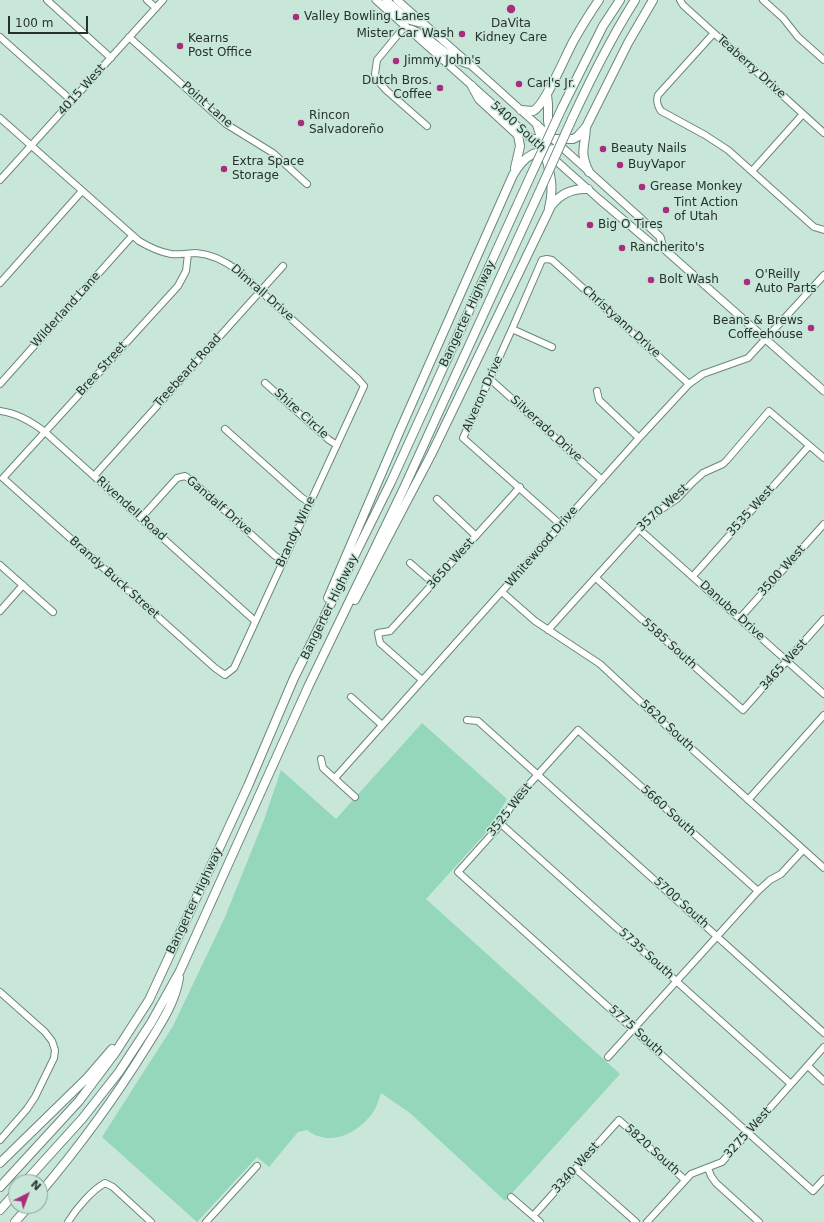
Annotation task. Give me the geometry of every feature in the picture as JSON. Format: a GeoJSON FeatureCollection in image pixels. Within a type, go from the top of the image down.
{"type":"FeatureCollection","features":[{"type":"Feature","properties":{"kind":"highway"},"geometry":{"type":"LineString","coordinates":[[521,110],[529,112],[536,110],[547,95],[565,57],[599,0]]}},
{"type":"Feature","properties":{"kind":"highway","name":"Bangerter Highway"},"geometry":{"type":"LineString","coordinates":[[0,1187],[79,1101],[104,1069],[133,1026],[157,984],[248,786],[294,678],[391,482],[562,108],[603,26],[620,0]]}},
{"type":"Feature","properties":{"kind":"highway","name":"Bangerter Highway"},"geometry":{"type":"LineString","coordinates":[[32,1174],[85,1115],[118,1072],[152,1023],[180,971],[309,685],[404,488],[572,119],[596,68],[635,0]]}},
{"type":"Feature","properties":{"kind":"highway"},"geometry":{"type":"LineString","coordinates":[[532,139],[552,138],[568,140],[573,139],[580,134],[586,127],[624,49],[653,0]]}},
{"type":"Feature","properties":{"kind":"highway"},"geometry":{"type":"LineString","coordinates":[[472,86],[479,99],[518,135],[520,145],[513,175]]}},
{"type":"Feature","properties":{"kind":"highway"},"geometry":{"type":"LineString","coordinates":[[547,95],[548,121],[555,159]]}},
{"type":"Feature","properties":{"kind":"highway"},"geometry":{"type":"LineString","coordinates":[[537,125],[550,168],[552,185],[548,211]]}},
{"type":"Feature","properties":{"kind":"highway"},"geometry":{"type":"LineString","coordinates":[[586,127],[582,152],[583,159],[589,172]]}},
{"type":"Feature","properties":{"kind":"highway"},"geometry":{"type":"LineString","coordinates":[[294,678],[401,428],[513,175],[522,161],[531,155],[544,150],[562,148]]}},
{"type":"Feature","properties":{"kind":"highway"},"geometry":{"type":"LineString","coordinates":[[309,685],[403,510],[456,404],[548,211],[554,202],[567,192],[577,189],[588,189]]}},
{"type":"Feature","properties":{"kind":"highway"},"geometry":{"type":"LineString","coordinates":[[48,1183],[92,1128],[131,1073],[168,1009],[177,989],[180,971]]}},
{"type":"Feature","properties":{"kind":"highway"},"geometry":{"type":"LineString","coordinates":[[0,1163],[87,1078],[133,1026]]}},
{"type":"Feature","properties":{"kind":"highway"},"geometry":{"type":"LineString","coordinates":[[0,1210],[8,1201]]}},
{"type":"Feature","properties":{"kind":"highway"},"geometry":{"type":"LineString","coordinates":[[15,1222],[22,1214]]}},
{"type":"Feature","properties":{"kind":"main road","name":"5400 South"},"geometry":{"type":"LineString","coordinates":[[376,0],[588,189],[653,245],[663,248],[824,391]]}},
{"type":"Feature","properties":{"kind":"main road"},"geometry":{"type":"LineString","coordinates":[[386,0],[409,20],[424,24]]}},
{"type":"Feature","properties":{"kind":"main road","name":"5400 South"},"geometry":{"type":"LineString","coordinates":[[397,0],[521,110],[660,237],[663,248]]}},
{"type":"Feature","properties":{"kind":"main road"},"geometry":{"type":"LineString","coordinates":[[405,26],[422,33],[442,51],[457,61],[471,65]]}},
{"type":"Feature","properties":{"kind":"street"},"geometry":{"type":"LineString","coordinates":[[46,0],[111,58]]}},
{"type":"Feature","properties":{"kind":"street"},"geometry":{"type":"LineString","coordinates":[[147,0],[156,8]]}},
{"type":"Feature","properties":{"kind":"street","name":"4015 West"},"geometry":{"type":"LineString","coordinates":[[0,180],[163,0]]}},
{"type":"Feature","properties":{"kind":"street","name":"Teaberry Drive"},"geometry":{"type":"LineString","coordinates":[[680,0],[683,5],[824,133]]}},
{"type":"Feature","properties":{"kind":"street"},"geometry":{"type":"LineString","coordinates":[[763,0],[783,18],[798,37],[824,60]]}},
{"type":"Feature","properties":{"kind":"street"},"geometry":{"type":"LineString","coordinates":[[405,26],[377,60],[375,74],[379,82],[386,90],[427,126]]}},
{"type":"Feature","properties":{"kind":"street"},"geometry":{"type":"LineString","coordinates":[[714,33],[658,95],[656,100],[661,111],[705,135],[728,150],[814,227],[824,230]]}},
{"type":"Feature","properties":{"kind":"street"},"geometry":{"type":"LineString","coordinates":[[0,36],[72,102]]}},
{"type":"Feature","properties":{"kind":"street","name":"Point Lane"},"geometry":{"type":"LineString","coordinates":[[129,37],[226,124],[273,153],[307,184]]}},
{"type":"Feature","properties":{"kind":"street"},"geometry":{"type":"LineString","coordinates":[[752,171],[803,114]]}},
{"type":"Feature","properties":{"kind":"street","name":"Dimrall Drive"},"geometry":{"type":"LineString","coordinates":[[0,118],[132,236],[150,248],[180,255],[204,254],[221,260],[237,270],[364,386]]}},
{"type":"Feature","properties":{"kind":"street"},"geometry":{"type":"LineString","coordinates":[[0,283],[82,191]]}},
{"type":"Feature","properties":{"kind":"street","name":"Wilderland Lane"},"geometry":{"type":"LineString","coordinates":[[0,384],[132,236]]}},
{"type":"Feature","properties":{"kind":"street","name":"Bree Street"},"geometry":{"type":"LineString","coordinates":[[3,478],[178,286],[186,270],[188,254]]}},
{"type":"Feature","properties":{"kind":"street","name":"Alveron Drive"},"geometry":{"type":"LineString","coordinates":[[552,260],[542,260],[463,438],[561,525]]}},
{"type":"Feature","properties":{"kind":"street","name":"Christyann Drive"},"geometry":{"type":"LineString","coordinates":[[552,260],[689,384]]}},
{"type":"Feature","properties":{"kind":"street","name":"Treebeard Road"},"geometry":{"type":"LineString","coordinates":[[94,476],[283,266]]}},
{"type":"Feature","properties":{"kind":"street","name":"Whitewood Drive"},"geometry":{"type":"LineString","coordinates":[[335,778],[689,384],[703,374],[748,358],[824,275]]}},
{"type":"Feature","properties":{"kind":"street"},"geometry":{"type":"LineString","coordinates":[[512,329],[552,347]]}},
{"type":"Feature","properties":{"kind":"street","name":"Silverado Drive"},"geometry":{"type":"LineString","coordinates":[[490,379],[602,480]]}},
{"type":"Feature","properties":{"kind":"street","name":"Shire Circle"},"geometry":{"type":"LineString","coordinates":[[265,383],[329,440],[337,445]]}},
{"type":"Feature","properties":{"kind":"street","name":"Brandy Wine"},"geometry":{"type":"LineString","coordinates":[[226,676],[234,668],[364,386]]}},
{"type":"Feature","properties":{"kind":"street"},"geometry":{"type":"LineString","coordinates":[[597,391],[599,400],[639,438]]}},
{"type":"Feature","properties":{"kind":"street","name":"Rivendell Road"},"geometry":{"type":"LineString","coordinates":[[0,411],[21,416],[45,432],[255,621]]}},
{"type":"Feature","properties":{"kind":"street","name":"3570 West"},"geometry":{"type":"LineString","coordinates":[[548,630],[651,516],[677,499],[703,473],[727,460],[769,411],[809,446]]}},
{"type":"Feature","properties":{"kind":"street"},"geometry":{"type":"LineString","coordinates":[[225,428],[301,497],[310,503]]}},
{"type":"Feature","properties":{"kind":"street"},"geometry":{"type":"LineString","coordinates":[[809,446],[824,458]]}},
{"type":"Feature","properties":{"kind":"street","name":"3535 West"},"geometry":{"type":"LineString","coordinates":[[693,576],[809,446]]}},
{"type":"Feature","properties":{"kind":"street","name":"Gandalf Drive"},"geometry":{"type":"LineString","coordinates":[[141,518],[177,478],[185,476],[274,555],[283,561]]}},
{"type":"Feature","properties":{"kind":"street","name":"Brandy Buck Street"},"geometry":{"type":"LineString","coordinates":[[3,478],[215,668],[226,676]]}},
{"type":"Feature","properties":{"kind":"street","name":"3650 West"},"geometry":{"type":"LineString","coordinates":[[422,680],[380,643],[378,633],[390,632],[520,488]]}},
{"type":"Feature","properties":{"kind":"street"},"geometry":{"type":"LineString","coordinates":[[437,499],[476,536]]}},
{"type":"Feature","properties":{"kind":"street","name":"3500 West"},"geometry":{"type":"LineString","coordinates":[[740,618],[824,524]]}},
{"type":"Feature","properties":{"kind":"street","name":"Danube Drive"},"geometry":{"type":"LineString","coordinates":[[639,529],[824,694]]}},
{"type":"Feature","properties":{"kind":"street"},"geometry":{"type":"LineString","coordinates":[[410,563],[433,583]]}},
{"type":"Feature","properties":{"kind":"street"},"geometry":{"type":"LineString","coordinates":[[0,565],[53,612]]}},
{"type":"Feature","properties":{"kind":"street","name":"5585 South"},"geometry":{"type":"LineString","coordinates":[[596,578],[743,710]]}},
{"type":"Feature","properties":{"kind":"street"},"geometry":{"type":"LineString","coordinates":[[0,611],[23,585]]}},
{"type":"Feature","properties":{"kind":"street","name":"5620 South"},"geometry":{"type":"LineString","coordinates":[[502,592],[535,621],[600,664],[824,868]]}},
{"type":"Feature","properties":{"kind":"street","name":"3465 West"},"geometry":{"type":"LineString","coordinates":[[743,710],[824,619]]}},
{"type":"Feature","properties":{"kind":"street"},"geometry":{"type":"LineString","coordinates":[[351,697],[382,725]]}},
{"type":"Feature","properties":{"kind":"street"},"geometry":{"type":"LineString","coordinates":[[748,800],[824,715]]}},
{"type":"Feature","properties":{"kind":"street","name":"5700 South"},"geometry":{"type":"LineString","coordinates":[[467,720],[478,721],[824,1033]]}},
{"type":"Feature","properties":{"kind":"street","name":"3525 West"},"geometry":{"type":"LineString","coordinates":[[458,872],[501,824],[512,805],[578,730]]}},
{"type":"Feature","properties":{"kind":"street","name":"5660 South"},"geometry":{"type":"LineString","coordinates":[[578,730],[758,891]]}},
{"type":"Feature","properties":{"kind":"street"},"geometry":{"type":"LineString","coordinates":[[321,759],[323,768],[355,797]]}},
{"type":"Feature","properties":{"kind":"street","name":"5735 South"},"geometry":{"type":"LineString","coordinates":[[501,824],[791,1084]]}},
{"type":"Feature","properties":{"kind":"street"},"geometry":{"type":"LineString","coordinates":[[608,1057],[758,891],[770,880],[781,874],[803,850]]}},
{"type":"Feature","properties":{"kind":"street","name":"5775 South"},"geometry":{"type":"LineString","coordinates":[[458,872],[813,1191],[824,1179]]}},
{"type":"Feature","properties":{"kind":"street"},"geometry":{"type":"LineString","coordinates":[[0,992],[50,1037],[54,1044],[55,1054],[31,1103],[0,1140]]}},
{"type":"Feature","properties":{"kind":"street","name":"3275 West"},"geometry":{"type":"LineString","coordinates":[[646,1222],[691,1174],[722,1162],[824,1047]]}},
{"type":"Feature","properties":{"kind":"street"},"geometry":{"type":"LineString","coordinates":[[808,1066],[824,1081]]}},
{"type":"Feature","properties":{"kind":"street","name":"3340 West"},"geometry":{"type":"LineString","coordinates":[[533,1216],[619,1120]]}},
{"type":"Feature","properties":{"kind":"street","name":"5820 South"},"geometry":{"type":"LineString","coordinates":[[619,1120],[685,1180]]}},
{"type":"Feature","properties":{"kind":"street"},"geometry":{"type":"LineString","coordinates":[[206,1222],[258,1166]]}},
{"type":"Feature","properties":{"kind":"street"},"geometry":{"type":"LineString","coordinates":[[708,1168],[716,1183],[759,1222]]}},
{"type":"Feature","properties":{"kind":"street"},"geometry":{"type":"LineString","coordinates":[[576,1169],[636,1222]]}},
{"type":"Feature","properties":{"kind":"street"},"geometry":{"type":"LineString","coordinates":[[68,1222],[72,1215],[97,1187],[105,1183],[113,1187],[151,1222]]}},
{"type":"Feature","properties":{"kind":"street"},"geometry":{"type":"LineString","coordinates":[[511,1197],[540,1222]]}},
{"type":"Feature","properties":{"kind":"green space"},"geometry":{"type":"Polygon","coordinates":[[[422,723],[507,799],[491,823],[493,825],[426,899],[620,1074],[505,1201],[410,1113],[381,1093],[374,1111],[368,1119],[344,1136],[325,1138],[307,1130],[298,1132],[269,1167],[257,1157],[197,1222],[102,1137],[173,1026],[225,917],[264,820],[281,770],[336,819],[422,723]]]}},
{"type":"Feature","properties":{"kind":"place","name":"DaVita Kidney Care"},"geometry":{"type":"Point","coordinates":[511,9]}},
{"type":"Feature","properties":{"kind":"place","name":"Valley Bowling Lanes"},"geometry":{"type":"Point","coordinates":[296,17]}},
{"type":"Feature","properties":{"kind":"place","name":"Mister Car Wash"},"geometry":{"type":"Point","coordinates":[462,34]}},
{"type":"Feature","properties":{"kind":"place","name":"Kearns Post Office"},"geometry":{"type":"Point","coordinates":[180,46]}},
{"type":"Feature","properties":{"kind":"place","name":"Jimmy John's"},"geometry":{"type":"Point","coordinates":[396,61]}},
{"type":"Feature","properties":{"kind":"place","name":"Carl's Jr."},"geometry":{"type":"Point","coordinates":[519,84]}},
{"type":"Feature","properties":{"kind":"place","name":"Dutch Bros. Coffee"},"geometry":{"type":"Point","coordinates":[440,88]}},
{"type":"Feature","properties":{"kind":"place","name":"Rincon Salvadoreño"},"geometry":{"type":"Point","coordinates":[301,123]}},
{"type":"Feature","properties":{"kind":"place","name":"Beauty Nails"},"geometry":{"type":"Point","coordinates":[603,149]}},
{"type":"Feature","properties":{"kind":"place","name":"BuyVapor"},"geometry":{"type":"Point","coordinates":[620,165]}},
{"type":"Feature","properties":{"kind":"place","name":"Extra Space Storage"},"geometry":{"type":"Point","coordinates":[224,169]}},
{"type":"Feature","properties":{"kind":"place","name":"Grease Monkey"},"geometry":{"type":"Point","coordinates":[642,187]}},
{"type":"Feature","properties":{"kind":"place","name":"Tint Action of Utah"},"geometry":{"type":"Point","coordinates":[666,210]}},
{"type":"Feature","properties":{"kind":"place","name":"Big O Tires"},"geometry":{"type":"Point","coordinates":[590,225]}},
{"type":"Feature","properties":{"kind":"place","name":"Rancherito's"},"geometry":{"type":"Point","coordinates":[622,248]}},
{"type":"Feature","properties":{"kind":"place","name":"Bolt Wash"},"geometry":{"type":"Point","coordinates":[651,280]}},
{"type":"Feature","properties":{"kind":"place","name":"O'Reilly Auto Parts"},"geometry":{"type":"Point","coordinates":[747,282]}},
{"type":"Feature","properties":{"kind":"place","name":"Beans & Brews Coffeehouse"},"geometry":{"type":"Point","coordinates":[811,328]}}]}
